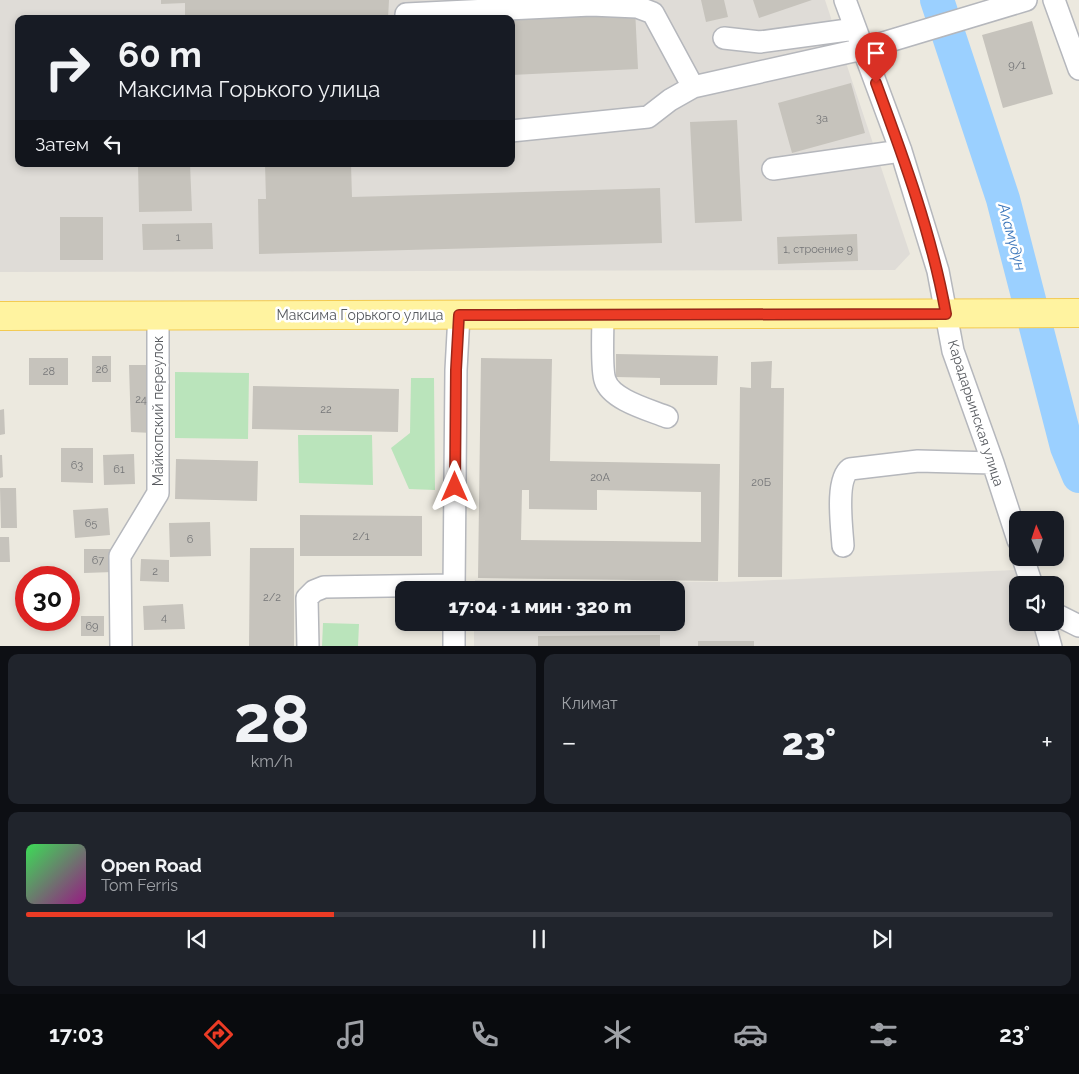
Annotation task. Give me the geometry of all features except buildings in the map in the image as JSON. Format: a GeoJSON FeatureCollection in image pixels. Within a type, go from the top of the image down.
{"type":"FeatureCollection","features":[{"type":"Feature","properties":{"kind":"main road","name":"Максима Горького улица"},"geometry":{"type":"LineString","coordinates":[[0,316],[1079,313]]}},
{"type":"Feature","properties":{"kind":"street","name":"Карадарьинская улица"},"geometry":{"type":"LineString","coordinates":[[845,0],[901,151],[938,271],[953,351],[1009,512]]}},
{"type":"Feature","properties":{"kind":"street"},"geometry":{"type":"LineString","coordinates":[[515,131],[648,118],[670,100],[693,87],[863,49],[1026,0]]}},
{"type":"Feature","properties":{"kind":"street"},"geometry":{"type":"LineString","coordinates":[[1054,0],[1079,69]]}},
{"type":"Feature","properties":{"kind":"street"},"geometry":{"type":"LineString","coordinates":[[406,14],[464,6],[591,5],[637,7],[653,13],[693,87]]}},
{"type":"Feature","properties":{"kind":"street"},"geometry":{"type":"LineString","coordinates":[[724,38],[760,42],[855,29]]}},
{"type":"Feature","properties":{"kind":"street"},"geometry":{"type":"LineString","coordinates":[[773,169],[901,151]]}},
{"type":"Feature","properties":{"kind":"street"},"geometry":{"type":"LineString","coordinates":[[603,314],[605,381],[613,392],[630,402],[667,417]]}},
{"type":"Feature","properties":{"kind":"street","name":"Майкопский переулок"},"geometry":{"type":"LineString","coordinates":[[121,646],[120,556],[158,493],[158,315]]}},
{"type":"Feature","properties":{"kind":"street"},"geometry":{"type":"LineString","coordinates":[[454,581],[456,370],[459,315]]}},
{"type":"Feature","properties":{"kind":"street"},"geometry":{"type":"LineString","coordinates":[[843,546],[841,483],[846,472],[850,469],[918,461],[993,463]]}},
{"type":"Feature","properties":{"kind":"street"},"geometry":{"type":"LineString","coordinates":[[308,646],[307,598],[314,591],[324,587],[395,587]]}},
{"type":"Feature","properties":{"kind":"street"},"geometry":{"type":"LineString","coordinates":[[1064,618],[1079,626]]}},
{"type":"Feature","properties":{"kind":"street"},"geometry":{"type":"LineString","coordinates":[[454,631],[454,646]]}},
{"type":"Feature","properties":{"kind":"street"},"geometry":{"type":"LineString","coordinates":[[1047,631],[1051,646]]}},
{"type":"Feature","properties":{"kind":"shaded area"},"geometry":{"type":"Polygon","coordinates":[[[0,0],[825,0],[910,254],[895,270],[0,272],[0,0]]]}},
{"type":"Feature","properties":{"kind":"shaded area"},"geometry":{"type":"Polygon","coordinates":[[[1016,570],[1018,576],[1009,576],[1009,631],[1035,631],[1040,646],[474,646],[474,631],[685,631],[685,582],[726,582],[1016,570]]]}},
{"type":"Feature","properties":{"kind":"shaded area"},"geometry":{"type":"Polygon","coordinates":[[[475,580],[600,581],[475,581],[475,580]]]}},
{"type":"Feature","properties":{"kind":"green space"},"geometry":{"type":"Polygon","coordinates":[[[175,372],[249,373],[248,439],[175,438],[175,372]]]}},
{"type":"Feature","properties":{"kind":"green space"},"geometry":{"type":"Polygon","coordinates":[[[411,378],[434,378],[435,490],[409,489],[391,448],[410,433],[411,378]]]}},
{"type":"Feature","properties":{"kind":"green space"},"geometry":{"type":"Polygon","coordinates":[[[298,435],[372,435],[373,485],[299,483],[298,435]]]}},
{"type":"Feature","properties":{"kind":"green space"},"geometry":{"type":"Polygon","coordinates":[[[323,623],[359,624],[358,646],[322,646],[323,623]]]}},
{"type":"Feature","properties":{"kind":"waterway","name":"Аламүдүн"},"geometry":{"type":"LineString","coordinates":[[937,0],[1003,199],[1067,447],[1079,476]]}},
{"type":"Feature","properties":{"kind":"route"},"geometry":{"type":"LineString","coordinates":[[455,487],[456,370],[459,315],[946,314],[938,271],[901,151],[876,83]]}}]}
